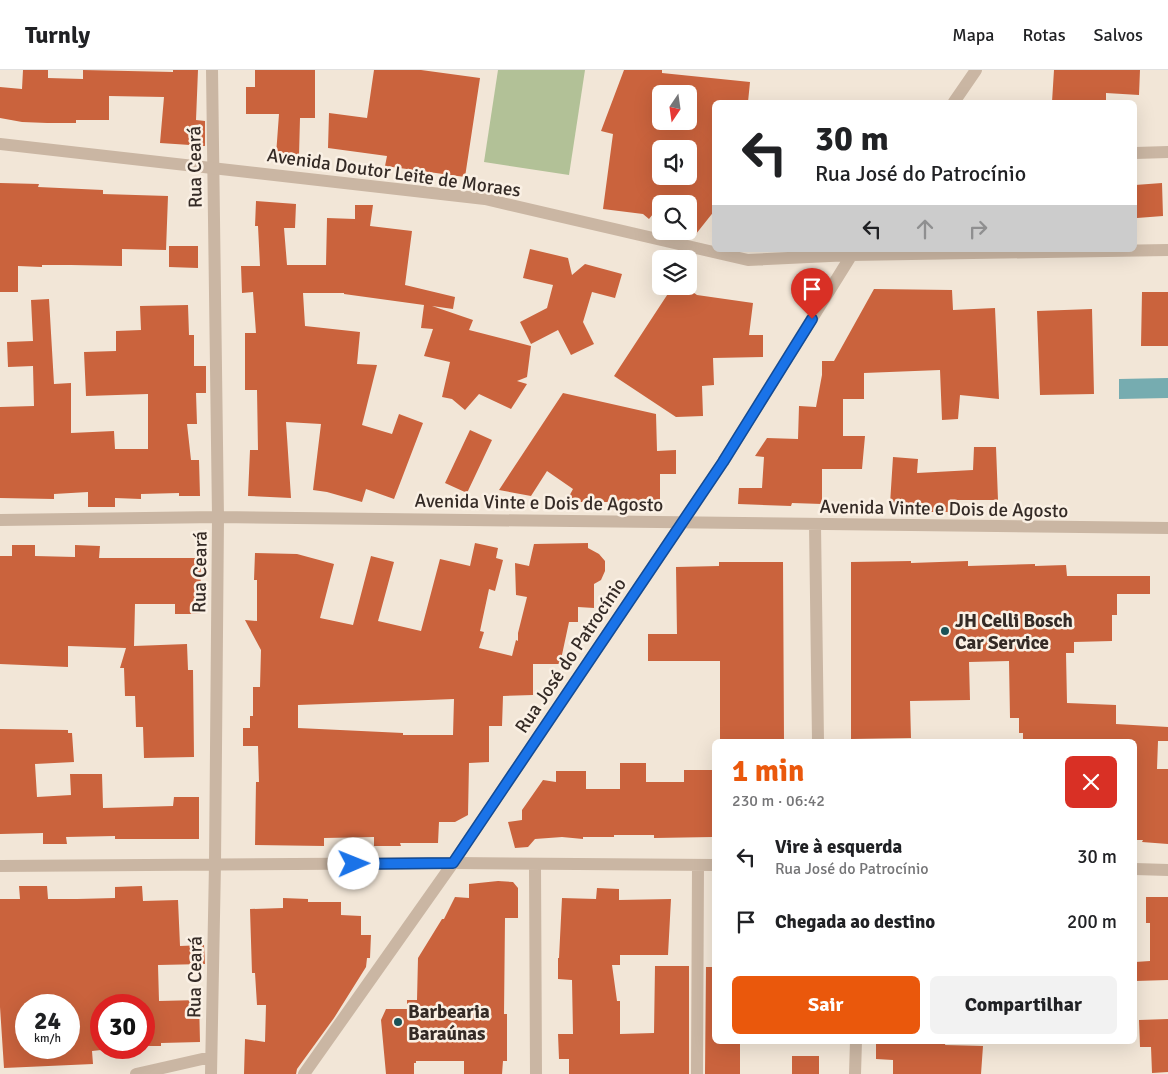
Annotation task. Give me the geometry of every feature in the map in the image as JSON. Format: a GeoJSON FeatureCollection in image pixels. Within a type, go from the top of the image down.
{"type":"FeatureCollection","features":[{"type":"Feature","properties":{"kind":"street","name":"Rua Ceará"},"geometry":{"type":"LineString","coordinates":[[211,1074],[218,517],[212,70]]}},
{"type":"Feature","properties":{"kind":"street"},"geometry":{"type":"LineString","coordinates":[[955,100],[976,70]]}},
{"type":"Feature","properties":{"kind":"street","name":"Avenida Doutor Leite de Moraes"},"geometry":{"type":"LineString","coordinates":[[0,144],[485,199],[712,252]]}},
{"type":"Feature","properties":{"kind":"street"},"geometry":{"type":"LineString","coordinates":[[1137,153],[1168,152]]}},
{"type":"Feature","properties":{"kind":"street","name":"Avenida Doutor Leite de Moraes"},"geometry":{"type":"LineString","coordinates":[[1137,250],[1168,250]]}},
{"type":"Feature","properties":{"kind":"street","name":"Avenida Doutor Leite de Moraes"},"geometry":{"type":"LineString","coordinates":[[714,252],[748,260],[853,253],[958,252]]}},
{"type":"Feature","properties":{"kind":"street","name":"Rua José do Patrocínio"},"geometry":{"type":"LineString","coordinates":[[304,1074],[453,863],[723,462],[853,253]]}},
{"type":"Feature","properties":{"kind":"street","name":"Avenida Vinte e Dois de Agosto"},"geometry":{"type":"LineString","coordinates":[[0,520],[218,517],[1168,528]]}},
{"type":"Feature","properties":{"kind":"street"},"geometry":{"type":"LineString","coordinates":[[815,525],[818,739]]}},
{"type":"Feature","properties":{"kind":"street"},"geometry":{"type":"LineString","coordinates":[[0,866],[453,863],[712,865]]}},
{"type":"Feature","properties":{"kind":"street"},"geometry":{"type":"LineString","coordinates":[[535,865],[536,1074]]}},
{"type":"Feature","properties":{"kind":"street"},"geometry":{"type":"LineString","coordinates":[[697,1074],[698,865]]}},
{"type":"Feature","properties":{"kind":"street"},"geometry":{"type":"LineString","coordinates":[[1137,869],[1168,870]]}},
{"type":"Feature","properties":{"kind":"street"},"geometry":{"type":"LineString","coordinates":[[855,1074],[856,1044]]}},
{"type":"Feature","properties":{"kind":"street"},"geometry":{"type":"LineString","coordinates":[[136,1074],[211,1057]]}},
{"type":"Feature","properties":{"kind":"green space"},"geometry":{"type":"Polygon","coordinates":[[[498,70],[585,70],[569,175],[484,162],[498,70]]]}},
{"type":"Feature","properties":{"kind":"water"},"geometry":{"type":"Polygon","coordinates":[[[1168,378],[1168,398],[1119,399],[1119,379],[1168,378]]]}},
{"type":"Feature","properties":{"kind":"building"},"geometry":{"type":"Polygon","coordinates":[[[23,70],[48,70],[48,78],[83,79],[83,70],[173,72],[173,70],[198,70],[196,120],[205,121],[205,146],[160,143],[164,97],[109,96],[109,120],[76,120],[76,123],[47,123],[22,122],[0,118],[0,87],[22,89],[23,70]]]}},
{"type":"Feature","properties":{"kind":"building"},"geometry":{"type":"Polygon","coordinates":[[[255,70],[315,70],[315,118],[300,118],[299,156],[276,155],[279,114],[246,114],[246,87],[255,87],[255,70]]]}},
{"type":"Feature","properties":{"kind":"building"},"geometry":{"type":"Polygon","coordinates":[[[374,70],[421,70],[480,78],[465,177],[385,166],[387,156],[328,148],[329,113],[367,118],[374,70]]]}},
{"type":"Feature","properties":{"kind":"building"},"geometry":{"type":"Polygon","coordinates":[[[624,70],[662,70],[662,73],[750,82],[748,100],[712,100],[712,214],[697,233],[697,195],[652,195],[652,215],[649,219],[643,214],[603,209],[613,134],[601,131],[624,70]]]}},
{"type":"Feature","properties":{"kind":"building"},"geometry":{"type":"Polygon","coordinates":[[[1054,70],[1140,70],[1139,95],[1106,93],[1106,100],[1052,100],[1054,70]]]}},
{"type":"Feature","properties":{"kind":"building"},"geometry":{"type":"Polygon","coordinates":[[[0,183],[39,184],[38,187],[103,190],[103,194],[168,196],[166,250],[122,249],[122,266],[18,266],[18,292],[0,292],[0,183]]]}},
{"type":"Feature","properties":{"kind":"building"},"geometry":{"type":"Polygon","coordinates":[[[1162,183],[1163,216],[1137,218],[1137,185],[1162,183]]]}},
{"type":"Feature","properties":{"kind":"building"},"geometry":{"type":"Polygon","coordinates":[[[256,201],[296,204],[295,228],[284,228],[287,265],[326,265],[327,218],[355,219],[355,205],[373,205],[370,226],[412,231],[405,285],[455,297],[453,309],[432,306],[473,320],[469,330],[531,346],[527,377],[517,381],[527,384],[511,409],[479,394],[465,410],[452,399],[442,397],[450,362],[424,356],[433,329],[421,328],[424,305],[344,293],[303,293],[305,326],[360,332],[357,364],[377,365],[362,425],[392,434],[399,414],[423,423],[394,499],[366,489],[362,502],[313,490],[321,424],[286,422],[291,498],[248,496],[250,450],[258,450],[257,390],[245,390],[245,333],[256,333],[253,292],[242,293],[241,266],[260,266],[258,226],[255,226],[256,201]]]}},
{"type":"Feature","properties":{"kind":"building"},"geometry":{"type":"Polygon","coordinates":[[[169,246],[198,246],[198,268],[169,267],[169,246]]]}},
{"type":"Feature","properties":{"kind":"building"},"geometry":{"type":"Polygon","coordinates":[[[530,249],[568,258],[572,275],[585,264],[622,274],[615,298],[592,292],[583,322],[594,344],[571,355],[558,330],[531,344],[520,322],[547,308],[553,285],[523,278],[530,249]]]}},
{"type":"Feature","properties":{"kind":"building"},"geometry":{"type":"Polygon","coordinates":[[[874,289],[952,290],[953,310],[995,308],[999,399],[960,395],[958,419],[942,420],[940,370],[864,373],[864,399],[843,399],[843,436],[865,436],[862,469],[822,469],[822,504],[792,503],[791,506],[738,504],[739,488],[762,488],[764,457],[755,456],[767,438],[798,439],[799,406],[816,407],[822,375],[822,361],[834,361],[874,289]]]}},
{"type":"Feature","properties":{"kind":"building"},"geometry":{"type":"Polygon","coordinates":[[[1142,292],[1168,292],[1168,346],[1141,346],[1142,292]]]}},
{"type":"Feature","properties":{"kind":"building"},"geometry":{"type":"Polygon","coordinates":[[[667,295],[697,295],[753,303],[749,335],[763,335],[763,357],[713,358],[714,385],[702,386],[703,416],[676,417],[614,376],[667,295]]]}},
{"type":"Feature","properties":{"kind":"building"},"geometry":{"type":"Polygon","coordinates":[[[49,299],[54,384],[71,383],[71,433],[114,431],[115,449],[148,449],[148,394],[86,396],[84,352],[116,351],[116,331],[141,330],[140,306],[188,305],[189,335],[194,335],[194,366],[206,366],[206,393],[196,393],[197,424],[187,424],[191,460],[199,460],[200,496],[179,496],[179,493],[141,494],[141,499],[115,498],[115,507],[88,507],[88,492],[54,494],[54,499],[0,498],[0,407],[34,406],[33,366],[8,367],[7,342],[33,341],[31,300],[49,299]]]}},
{"type":"Feature","properties":{"kind":"building"},"geometry":{"type":"Polygon","coordinates":[[[1092,309],[1094,394],[1040,395],[1037,311],[1092,309]]]}},
{"type":"Feature","properties":{"kind":"building"},"geometry":{"type":"Polygon","coordinates":[[[563,393],[656,414],[657,451],[676,450],[676,474],[660,474],[660,502],[566,502],[573,489],[547,471],[531,496],[499,490],[563,393]]]}},
{"type":"Feature","properties":{"kind":"building"},"geometry":{"type":"Polygon","coordinates":[[[470,430],[492,440],[467,493],[445,483],[470,430]]]}},
{"type":"Feature","properties":{"kind":"building"},"geometry":{"type":"Polygon","coordinates":[[[974,447],[996,447],[998,500],[952,500],[952,512],[924,512],[924,505],[890,504],[893,457],[918,459],[917,473],[973,470],[974,447]]]}},
{"type":"Feature","properties":{"kind":"building"},"geometry":{"type":"Polygon","coordinates":[[[475,543],[498,548],[496,558],[503,560],[495,591],[489,589],[480,631],[484,632],[479,648],[512,656],[516,640],[518,641],[518,633],[527,597],[516,595],[515,563],[529,566],[534,544],[588,543],[588,548],[599,554],[605,561],[605,571],[601,580],[594,584],[594,608],[578,607],[578,622],[569,622],[560,664],[533,664],[533,695],[503,696],[502,726],[489,726],[489,762],[469,763],[468,815],[455,822],[439,822],[438,843],[400,843],[401,846],[374,846],[374,837],[324,838],[324,846],[255,845],[256,782],[259,782],[258,746],[243,746],[243,728],[250,728],[250,716],[253,716],[253,687],[260,687],[261,650],[245,620],[257,621],[257,580],[254,580],[255,553],[297,554],[334,564],[320,618],[353,625],[371,556],[394,562],[378,621],[421,631],[440,559],[470,566],[475,543]],[[454,699],[298,705],[298,728],[403,733],[403,735],[453,735],[454,699]]]}},
{"type":"Feature","properties":{"kind":"building"},"geometry":{"type":"Polygon","coordinates":[[[12,545],[35,545],[35,556],[75,557],[75,545],[100,546],[99,558],[201,558],[200,614],[175,614],[175,604],[135,604],[134,646],[187,644],[188,670],[193,670],[194,757],[144,758],[143,727],[136,727],[135,696],[125,696],[124,668],[120,668],[126,648],[68,646],[68,667],[0,664],[0,556],[12,556],[12,545]]]}},
{"type":"Feature","properties":{"kind":"building"},"geometry":{"type":"Polygon","coordinates":[[[911,561],[911,563],[968,561],[968,566],[1066,565],[1067,576],[1150,576],[1150,594],[1117,594],[1117,615],[1112,615],[1112,641],[1074,642],[1074,653],[1066,653],[1067,703],[1116,705],[1116,724],[1168,727],[1168,741],[1158,741],[1157,769],[1168,769],[1168,844],[1137,840],[1137,739],[1023,739],[1023,733],[1019,733],[1019,718],[1010,718],[1009,661],[969,662],[970,700],[910,701],[911,738],[851,739],[851,562],[911,561]]]}},
{"type":"Feature","properties":{"kind":"building"},"geometry":{"type":"Polygon","coordinates":[[[719,562],[783,562],[784,739],[720,739],[720,661],[648,661],[648,634],[677,634],[676,567],[719,566],[719,562]]]}},
{"type":"Feature","properties":{"kind":"building"},"geometry":{"type":"Polygon","coordinates":[[[0,729],[68,730],[68,733],[72,733],[74,762],[35,764],[37,797],[71,795],[70,774],[102,774],[103,808],[173,806],[174,797],[199,797],[199,839],[115,839],[115,836],[66,837],[67,844],[43,844],[43,833],[0,834],[0,729]]]}},
{"type":"Feature","properties":{"kind":"building"},"geometry":{"type":"Polygon","coordinates":[[[620,763],[646,763],[646,782],[684,782],[684,770],[712,770],[712,837],[654,838],[654,835],[614,835],[614,837],[583,837],[583,839],[562,837],[535,839],[528,847],[515,848],[508,822],[522,820],[522,810],[543,780],[556,782],[556,771],[586,771],[586,789],[620,789],[620,763]]]}},
{"type":"Feature","properties":{"kind":"building"},"geometry":{"type":"Polygon","coordinates":[[[498,881],[513,882],[518,888],[518,918],[505,918],[504,1014],[507,1014],[507,1061],[503,1061],[502,1074],[464,1074],[464,1061],[416,1061],[414,1063],[414,1074],[386,1074],[381,1020],[386,1009],[407,1009],[407,1000],[417,1000],[418,958],[442,919],[444,919],[455,897],[469,898],[469,884],[498,881]]]}},
{"type":"Feature","properties":{"kind":"building"},"geometry":{"type":"Polygon","coordinates":[[[19,886],[47,886],[48,899],[77,899],[115,898],[115,887],[142,886],[143,901],[178,900],[180,946],[204,945],[205,964],[158,965],[159,1001],[199,1000],[200,1042],[161,1043],[161,1046],[155,1046],[155,994],[90,994],[90,1059],[93,1059],[93,1064],[4,1068],[0,1007],[0,899],[20,899],[19,886]]]}},
{"type":"Feature","properties":{"kind":"building"},"geometry":{"type":"Polygon","coordinates":[[[597,888],[619,889],[619,900],[671,899],[668,955],[620,955],[620,965],[612,965],[617,1001],[620,1001],[620,1034],[654,1033],[655,966],[689,966],[689,1074],[569,1074],[569,1059],[559,1059],[558,1034],[573,1034],[572,980],[558,979],[562,898],[596,899],[597,888]]]}},
{"type":"Feature","properties":{"kind":"building"},"geometry":{"type":"Polygon","coordinates":[[[1146,897],[1168,897],[1168,980],[1137,981],[1137,962],[1150,961],[1150,923],[1146,923],[1146,897]]]}},
{"type":"Feature","properties":{"kind":"building"},"geometry":{"type":"Polygon","coordinates":[[[283,898],[308,899],[308,902],[341,902],[341,915],[361,916],[361,935],[371,935],[370,958],[367,958],[366,967],[334,1018],[297,1069],[296,1074],[244,1074],[245,1039],[265,1042],[266,1005],[257,1005],[255,973],[252,973],[250,909],[283,908],[283,898]]]}},
{"type":"Feature","properties":{"kind":"building"},"geometry":{"type":"Polygon","coordinates":[[[706,967],[712,967],[712,1044],[740,1044],[740,1074],[705,1074],[706,967]]]}},
{"type":"Feature","properties":{"kind":"building"},"geometry":{"type":"Polygon","coordinates":[[[1168,1019],[1168,1072],[1152,1073],[1151,1047],[1140,1047],[1139,1020],[1168,1019]]]}},
{"type":"Feature","properties":{"kind":"building"},"geometry":{"type":"Polygon","coordinates":[[[876,1044],[983,1046],[981,1074],[893,1074],[893,1060],[876,1059],[876,1044]]]}},
{"type":"Feature","properties":{"kind":"building"},"geometry":{"type":"Polygon","coordinates":[[[792,1056],[819,1056],[819,1074],[792,1074],[792,1056]]]}},
{"type":"Feature","properties":{"kind":"place","name":"JH Celli Bosch Car Service"},"geometry":{"type":"Point","coordinates":[945,631]}},
{"type":"Feature","properties":{"kind":"place","name":"Barbearia Baraúnas"},"geometry":{"type":"Point","coordinates":[398,1022]}},
{"type":"Feature","properties":{"kind":"route"},"geometry":{"type":"LineString","coordinates":[[354,864],[453,863],[723,462],[812,319]]}}]}
